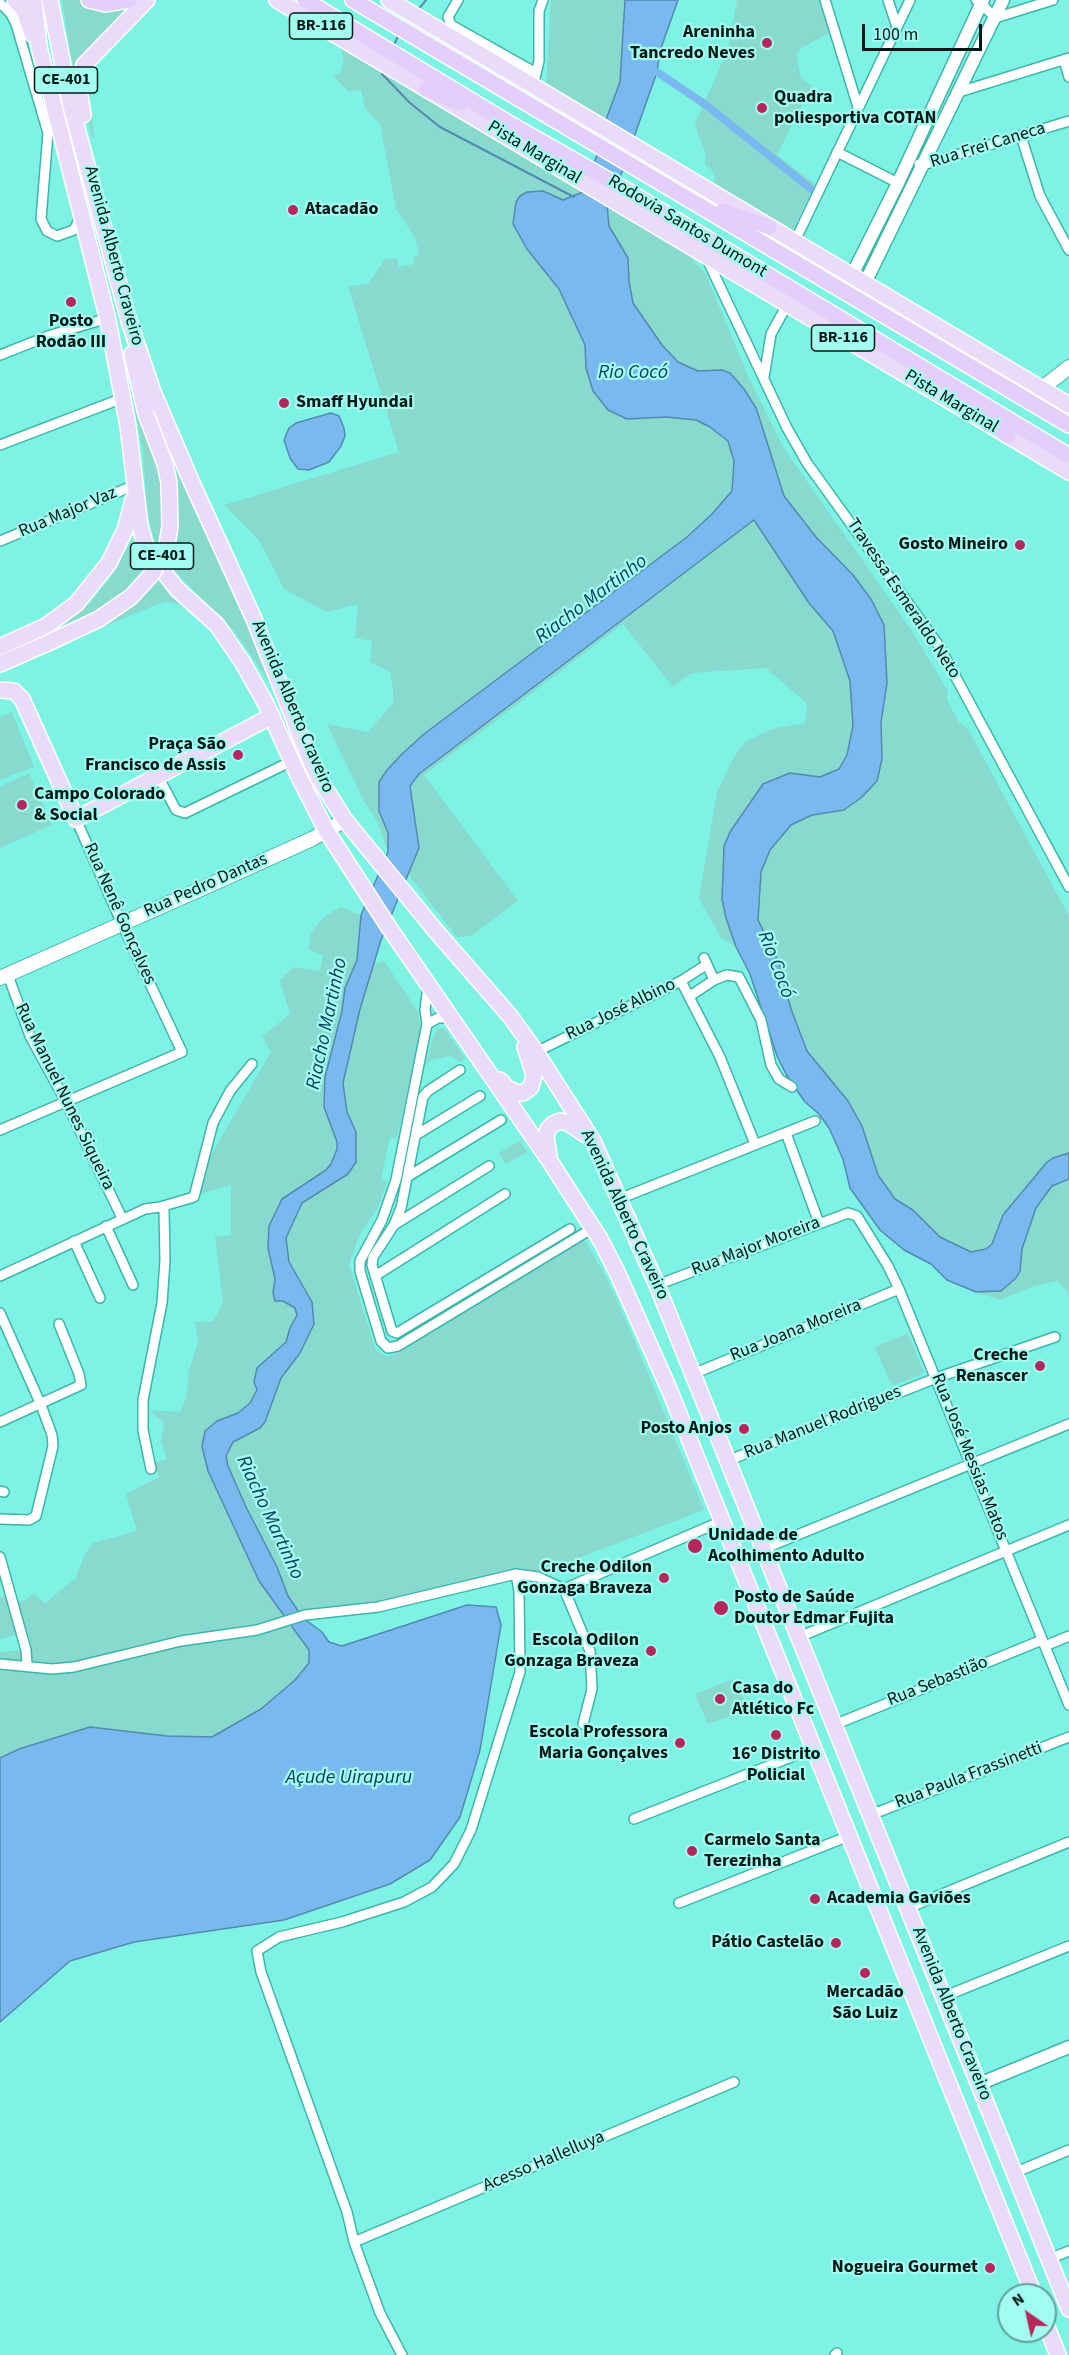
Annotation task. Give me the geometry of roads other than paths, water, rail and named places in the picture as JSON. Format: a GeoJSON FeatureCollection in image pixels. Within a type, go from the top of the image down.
{"type":"FeatureCollection","features":[{"type":"Feature","properties":{"kind":"highway"},"geometry":{"type":"LineString","coordinates":[[89,0],[106,4],[129,0]]}},
{"type":"Feature","properties":{"kind":"highway","name":"Rodovia Santos Dumont"},"geometry":{"type":"LineString","coordinates":[[305,0],[369,47],[412,73],[505,121],[556,157],[622,197],[1069,456]]}},
{"type":"Feature","properties":{"kind":"highway","name":"Rodovia Santos Dumont"},"geometry":{"type":"LineString","coordinates":[[353,0],[1069,425]]}},
{"type":"Feature","properties":{"kind":"highway"},"geometry":{"type":"LineString","coordinates":[[426,89],[505,121]]}},
{"type":"Feature","properties":{"kind":"highway"},"geometry":{"type":"LineString","coordinates":[[690,199],[769,227]]}},
{"type":"Feature","properties":{"kind":"highway"},"geometry":{"type":"LineString","coordinates":[[961,392],[1008,436]]}},
{"type":"Feature","properties":{"kind":"main road"},"geometry":{"type":"LineString","coordinates":[[15,0],[24,10],[30,30],[39,47]]}},
{"type":"Feature","properties":{"kind":"main road","name":"Avenida Alberto Craveiro"},"geometry":{"type":"LineString","coordinates":[[34,0],[39,47],[108,318],[123,398],[140,526],[150,553],[177,589],[217,625],[243,663],[272,716],[326,830],[367,896],[551,1163],[593,1228],[636,1311],[1029,2283]]}},
{"type":"Feature","properties":{"kind":"main road","name":"Avenida Alberto Craveiro"},"geometry":{"type":"LineString","coordinates":[[50,0],[71,106],[129,321],[153,392],[254,619],[306,750],[318,777],[345,820],[517,1025],[593,1141],[657,1285],[1069,2309]]}},
{"type":"Feature","properties":{"kind":"main road"},"geometry":{"type":"LineString","coordinates":[[87,159],[88,137],[79,89],[80,74],[94,54],[147,0]]}},
{"type":"Feature","properties":{"kind":"main road","name":"BR-116"},"geometry":{"type":"LineString","coordinates":[[277,0],[369,47]]}},
{"type":"Feature","properties":{"kind":"main road"},"geometry":{"type":"LineString","coordinates":[[392,2],[535,80],[583,114],[653,157],[1069,405]]}},
{"type":"Feature","properties":{"kind":"main road","name":"Pista Marginal"},"geometry":{"type":"LineString","coordinates":[[412,73],[426,89],[556,157]]}},
{"type":"Feature","properties":{"kind":"main road","name":"Pista Marginal"},"geometry":{"type":"LineString","coordinates":[[622,197],[705,254],[1069,472]]}},
{"type":"Feature","properties":{"kind":"main road","name":"CE-401"},"geometry":{"type":"LineString","coordinates":[[0,664],[99,619],[131,597],[152,574],[167,545],[170,517],[169,483],[165,464],[146,414],[131,352],[129,321]]}},
{"type":"Feature","properties":{"kind":"main road"},"geometry":{"type":"LineString","coordinates":[[1041,389],[1069,367]]}},
{"type":"Feature","properties":{"kind":"main road","name":"CE-401"},"geometry":{"type":"LineString","coordinates":[[0,647],[46,626],[76,604],[109,563],[125,530],[135,485]]}},
{"type":"Feature","properties":{"kind":"main road","name":"Rua Nenê Gonçalves"},"geometry":{"type":"LineString","coordinates":[[0,690],[14,692],[22,699],[76,819]]}},
{"type":"Feature","properties":{"kind":"main road"},"geometry":{"type":"LineString","coordinates":[[76,819],[272,716]]}},
{"type":"Feature","properties":{"kind":"main road","name":"Rua Pedro Dantas"},"geometry":{"type":"LineString","coordinates":[[4,977],[345,820]]}},
{"type":"Feature","properties":{"kind":"main road"},"geometry":{"type":"LineString","coordinates":[[479,1058],[511,1090],[521,1093],[529,1089],[534,1082],[534,1072],[517,1025]]}},
{"type":"Feature","properties":{"kind":"main road"},"geometry":{"type":"LineString","coordinates":[[551,1163],[546,1137],[548,1129],[553,1124],[560,1121],[568,1123],[593,1141]]}},
{"type":"Feature","properties":{"kind":"main road"},"geometry":{"type":"LineString","coordinates":[[842,1817],[869,1813]]}},
{"type":"Feature","properties":{"kind":"street"},"geometry":{"type":"LineString","coordinates":[[458,0],[448,16],[451,25],[535,80],[542,3],[531,0]]}},
{"type":"Feature","properties":{"kind":"street"},"geometry":{"type":"LineString","coordinates":[[825,0],[858,107]]}},
{"type":"Feature","properties":{"kind":"street"},"geometry":{"type":"LineString","coordinates":[[888,0],[897,27]]}},
{"type":"Feature","properties":{"kind":"street"},"geometry":{"type":"LineString","coordinates":[[795,241],[910,0]]}},
{"type":"Feature","properties":{"kind":"street"},"geometry":{"type":"LineString","coordinates":[[858,279],[923,165],[1003,0]]}},
{"type":"Feature","properties":{"kind":"street"},"geometry":{"type":"LineString","coordinates":[[994,18],[1053,0]]}},
{"type":"Feature","properties":{"kind":"street"},"geometry":{"type":"LineString","coordinates":[[858,279],[908,159],[980,1],[994,18]]}},
{"type":"Feature","properties":{"kind":"street"},"geometry":{"type":"LineString","coordinates":[[0,3],[11,14],[16,24],[48,133],[41,219],[47,231],[57,236],[74,230],[82,214]]}},
{"type":"Feature","properties":{"kind":"street"},"geometry":{"type":"LineString","coordinates":[[959,92],[1066,59],[1069,77]]}},
{"type":"Feature","properties":{"kind":"street","name":"Rua Frei Caneca"},"geometry":{"type":"LineString","coordinates":[[908,159],[923,165],[1069,121]]}},
{"type":"Feature","properties":{"kind":"street"},"geometry":{"type":"LineString","coordinates":[[1021,136],[1040,196],[1069,250]]}},
{"type":"Feature","properties":{"kind":"street"},"geometry":{"type":"LineString","coordinates":[[837,152],[898,183]]}},
{"type":"Feature","properties":{"kind":"street","name":"Travessa Esmeraldo Neto"},"geometry":{"type":"LineString","coordinates":[[705,254],[787,428],[807,463],[945,656],[1069,887]]}},
{"type":"Feature","properties":{"kind":"street"},"geometry":{"type":"LineString","coordinates":[[764,380],[771,334],[787,304]]}},
{"type":"Feature","properties":{"kind":"street"},"geometry":{"type":"LineString","coordinates":[[0,355],[51,334],[108,318]]}},
{"type":"Feature","properties":{"kind":"street"},"geometry":{"type":"LineString","coordinates":[[0,445],[123,398]]}},
{"type":"Feature","properties":{"kind":"street","name":"Rua Major Vaz"},"geometry":{"type":"LineString","coordinates":[[0,541],[135,485]]}},
{"type":"Feature","properties":{"kind":"street"},"geometry":{"type":"LineString","coordinates":[[158,776],[176,810],[185,813],[292,760]]}},
{"type":"Feature","properties":{"kind":"street","name":"Rua Nenê Gonçalves"},"geometry":{"type":"LineString","coordinates":[[66,1102],[182,1052],[76,819]]}},
{"type":"Feature","properties":{"kind":"street","name":"Rua José Albino"},"geometry":{"type":"LineString","coordinates":[[536,1052],[681,981],[705,962],[714,981]]}},
{"type":"Feature","properties":{"kind":"street"},"geometry":{"type":"LineString","coordinates":[[690,996],[727,975],[739,977],[761,1020],[771,1065],[779,1079],[792,1087]]}},
{"type":"Feature","properties":{"kind":"street","name":"Rua Manuel Nunes Siqueira"},"geometry":{"type":"LineString","coordinates":[[4,977],[30,1036],[66,1102],[122,1218]]}},
{"type":"Feature","properties":{"kind":"street"},"geometry":{"type":"LineString","coordinates":[[681,981],[720,1057],[755,1144]]}},
{"type":"Feature","properties":{"kind":"street"},"geometry":{"type":"LineString","coordinates":[[429,984],[425,1010],[426,1024],[396,1180],[388,1206],[360,1262],[360,1271],[381,1341],[388,1348],[398,1346],[593,1228]]}},
{"type":"Feature","properties":{"kind":"street"},"geometry":{"type":"LineString","coordinates":[[426,1024],[438,1018],[451,1018]]}},
{"type":"Feature","properties":{"kind":"street"},"geometry":{"type":"LineString","coordinates":[[0,1276],[122,1218],[145,1209],[194,1197],[213,1124],[230,1092],[252,1064]]}},
{"type":"Feature","properties":{"kind":"street"},"geometry":{"type":"LineString","coordinates":[[460,1070],[425,1093],[401,1208],[394,1225],[373,1257],[372,1265],[392,1331],[395,1334],[570,1229]]}},
{"type":"Feature","properties":{"kind":"street"},"geometry":{"type":"LineString","coordinates":[[416,1135],[480,1096]]}},
{"type":"Feature","properties":{"kind":"street"},"geometry":{"type":"LineString","coordinates":[[0,1130],[66,1102]]}},
{"type":"Feature","properties":{"kind":"street"},"geometry":{"type":"LineString","coordinates":[[407,1177],[501,1120]]}},
{"type":"Feature","properties":{"kind":"street"},"geometry":{"type":"LineString","coordinates":[[619,1199],[815,1121]]}},
{"type":"Feature","properties":{"kind":"street"},"geometry":{"type":"LineString","coordinates":[[786,1133],[819,1223]]}},
{"type":"Feature","properties":{"kind":"street"},"geometry":{"type":"LineString","coordinates":[[401,1151],[413,1153]]}},
{"type":"Feature","properties":{"kind":"street"},"geometry":{"type":"LineString","coordinates":[[394,1225],[489,1166]]}},
{"type":"Feature","properties":{"kind":"street"},"geometry":{"type":"LineString","coordinates":[[375,1276],[505,1194]]}},
{"type":"Feature","properties":{"kind":"street"},"geometry":{"type":"LineString","coordinates":[[151,1469],[143,1430],[142,1410],[162,1303],[165,1217],[164,1210],[159,1207]]}},
{"type":"Feature","properties":{"kind":"street","name":"Rua Major Moreira"},"geometry":{"type":"LineString","coordinates":[[657,1285],[819,1223],[848,1213],[855,1215]]}},
{"type":"Feature","properties":{"kind":"street","name":"Rua José Messias Matos"},"geometry":{"type":"LineString","coordinates":[[855,1215],[861,1220],[899,1288],[1069,1705]]}},
{"type":"Feature","properties":{"kind":"street"},"geometry":{"type":"LineString","coordinates":[[106,1226],[133,1285]]}},
{"type":"Feature","properties":{"kind":"street"},"geometry":{"type":"LineString","coordinates":[[74,1241],[100,1298]]}},
{"type":"Feature","properties":{"kind":"street","name":"Rua Joana Moreira"},"geometry":{"type":"LineString","coordinates":[[693,1374],[899,1288]]}},
{"type":"Feature","properties":{"kind":"street"},"geometry":{"type":"LineString","coordinates":[[0,1313],[41,1405],[52,1436],[53,1446],[37,1514],[29,1520],[0,1520]]}},
{"type":"Feature","properties":{"kind":"street"},"geometry":{"type":"LineString","coordinates":[[0,1422],[81,1385],[79,1374],[59,1324]]}},
{"type":"Feature","properties":{"kind":"street","name":"Rua Manuel Rodrigues"},"geometry":{"type":"LineString","coordinates":[[727,1461],[936,1378],[1055,1337]]}},
{"type":"Feature","properties":{"kind":"street"},"geometry":{"type":"LineString","coordinates":[[763,1549],[1069,1424]]}},
{"type":"Feature","properties":{"kind":"street"},"geometry":{"type":"LineString","coordinates":[[564,1589],[722,1521]]}},
{"type":"Feature","properties":{"kind":"street"},"geometry":{"type":"LineString","coordinates":[[799,1637],[1069,1526]]}},
{"type":"Feature","properties":{"kind":"street"},"geometry":{"type":"LineString","coordinates":[[0,1557],[26,1650],[27,1665]]}},
{"type":"Feature","properties":{"kind":"street"},"geometry":{"type":"LineString","coordinates":[[402,2355],[380,2313],[354,2242],[346,2212],[261,1972],[258,1951],[279,1937],[342,1922],[404,1902],[432,1887],[454,1864],[471,1830],[520,1672],[519,1591],[516,1574]]}},
{"type":"Feature","properties":{"kind":"street"},"geometry":{"type":"LineString","coordinates":[[0,1664],[52,1669],[74,1667],[182,1641],[257,1630],[305,1615],[378,1607],[516,1574],[538,1577],[564,1589],[590,1651],[592,1689],[583,1724]]}},
{"type":"Feature","properties":{"kind":"street","name":"Rua Sebastião"},"geometry":{"type":"LineString","coordinates":[[834,1725],[1069,1635]]}},
{"type":"Feature","properties":{"kind":"street","name":"Rua Paula Frassinetti"},"geometry":{"type":"LineString","coordinates":[[869,1813],[881,1811],[1069,1737]]}},
{"type":"Feature","properties":{"kind":"street"},"geometry":{"type":"LineString","coordinates":[[634,1819],[814,1748]]}},
{"type":"Feature","properties":{"kind":"street"},"geometry":{"type":"LineString","coordinates":[[679,1902],[849,1836]]}},
{"type":"Feature","properties":{"kind":"street"},"geometry":{"type":"LineString","coordinates":[[908,1908],[1069,1842]]}},
{"type":"Feature","properties":{"kind":"street"},"geometry":{"type":"LineString","coordinates":[[944,1997],[1069,1946]]}},
{"type":"Feature","properties":{"kind":"street"},"geometry":{"type":"LineString","coordinates":[[979,2084],[1069,2047]]}},
{"type":"Feature","properties":{"kind":"street","name":"Acesso Hallelluya"},"geometry":{"type":"LineString","coordinates":[[354,2242],[734,2082]]}},
{"type":"Feature","properties":{"kind":"street"},"geometry":{"type":"LineString","coordinates":[[1014,2173],[1069,2150]]}},
{"type":"Feature","properties":{"kind":"street"},"geometry":{"type":"LineString","coordinates":[[1049,2259],[1069,2251]]}},
{"type":"Feature","properties":{"kind":"water"},"geometry":{"type":"Polygon","coordinates":[[[625,0],[678,0],[660,51],[657,72],[633,140],[634,146],[607,205],[609,226],[628,258],[633,303],[662,345],[678,362],[698,371],[722,370],[730,373],[744,389],[756,408],[784,496],[816,537],[853,575],[871,599],[884,625],[887,683],[881,722],[882,759],[877,781],[862,797],[844,810],[812,815],[791,825],[770,850],[761,872],[758,920],[779,963],[791,1009],[807,1051],[848,1101],[862,1126],[878,1175],[895,1199],[913,1210],[940,1237],[971,1252],[986,1249],[992,1244],[1003,1215],[1047,1162],[1069,1153],[1069,1179],[1052,1186],[1036,1208],[1022,1249],[1020,1271],[1016,1278],[1001,1291],[976,1292],[947,1280],[931,1264],[904,1250],[880,1230],[850,1188],[843,1159],[829,1128],[819,1114],[805,1102],[787,1076],[777,1056],[750,974],[736,947],[726,918],[722,899],[724,846],[730,832],[763,784],[790,773],[820,777],[839,769],[847,755],[853,726],[850,681],[833,631],[809,603],[754,520],[419,774],[410,786],[419,848],[381,940],[360,1009],[343,1083],[347,1112],[356,1132],[356,1162],[348,1174],[302,1203],[286,1238],[289,1262],[312,1302],[314,1324],[300,1353],[281,1378],[265,1422],[260,1428],[233,1442],[226,1456],[246,1507],[277,1567],[288,1596],[303,1618],[322,1632],[329,1642],[342,1646],[467,1605],[496,1607],[501,1625],[480,1750],[460,1817],[430,1860],[390,1884],[284,1920],[134,1942],[70,1961],[0,2022],[0,1758],[19,1749],[90,1727],[167,1736],[212,1737],[261,1709],[295,1680],[309,1663],[309,1650],[259,1581],[208,1471],[202,1446],[205,1431],[217,1421],[238,1413],[250,1403],[257,1390],[254,1382],[257,1368],[286,1342],[297,1315],[295,1308],[283,1301],[275,1301],[273,1293],[275,1279],[268,1248],[269,1226],[282,1199],[326,1170],[337,1149],[337,1142],[324,1107],[325,1077],[342,1011],[345,988],[357,960],[361,915],[388,852],[388,833],[379,811],[379,782],[402,754],[424,734],[687,537],[732,491],[734,461],[728,441],[710,427],[696,420],[666,417],[627,419],[608,410],[593,391],[586,368],[585,345],[559,289],[527,249],[513,224],[516,202],[527,192],[543,191],[563,200],[583,192],[598,152],[598,141],[620,82],[625,0]]]}},
{"type":"Feature","properties":{"kind":"water"},"geometry":{"type":"Polygon","coordinates":[[[331,413],[339,416],[344,428],[345,436],[341,446],[329,462],[309,470],[298,469],[290,458],[284,440],[289,428],[296,423],[331,413]]]}},
{"type":"Feature","properties":{"kind":"waterway"},"geometry":{"type":"LineString","coordinates":[[417,11],[426,0]]}},
{"type":"Feature","properties":{"kind":"waterway"},"geometry":{"type":"LineString","coordinates":[[394,45],[399,34]]}},
{"type":"Feature","properties":{"kind":"waterway"},"geometry":{"type":"LineString","coordinates":[[647,69],[657,72],[706,105],[811,189]]}},
{"type":"Feature","properties":{"kind":"waterway"},"geometry":{"type":"LineString","coordinates":[[384,70],[382,74],[410,103],[440,127],[574,197]]}},
{"type":"Feature","properties":{"kind":"place","name":"Areninha Tancredo Neves"},"geometry":{"type":"Point","coordinates":[767,43]}},
{"type":"Feature","properties":{"kind":"place","name":"Quadra poliesportiva COTAN"},"geometry":{"type":"Point","coordinates":[762,108]}},
{"type":"Feature","properties":{"kind":"place","name":"Atacadão"},"geometry":{"type":"Point","coordinates":[293,210]}},
{"type":"Feature","properties":{"kind":"place","name":"Posto Rodão III"},"geometry":{"type":"Point","coordinates":[71,302]}},
{"type":"Feature","properties":{"kind":"place","name":"Smaff Hyundai"},"geometry":{"type":"Point","coordinates":[284,403]}},
{"type":"Feature","properties":{"kind":"place","name":"Gosto Mineiro"},"geometry":{"type":"Point","coordinates":[1020,545]}},
{"type":"Feature","properties":{"kind":"place","name":"Praça São Francisco de Assis"},"geometry":{"type":"Point","coordinates":[238,755]}},
{"type":"Feature","properties":{"kind":"place","name":"Campo Colorado & Social"},"geometry":{"type":"Point","coordinates":[22,805]}},
{"type":"Feature","properties":{"kind":"place","name":"Creche Renascer"},"geometry":{"type":"Point","coordinates":[1040,1366]}},
{"type":"Feature","properties":{"kind":"place","name":"Posto Anjos"},"geometry":{"type":"Point","coordinates":[744,1429]}},
{"type":"Feature","properties":{"kind":"place","name":"Unidade de Acolhimento Adulto"},"geometry":{"type":"Point","coordinates":[695,1546]}},
{"type":"Feature","properties":{"kind":"place","name":"Creche Odilon Gonzaga Braveza"},"geometry":{"type":"Point","coordinates":[664,1578]}},
{"type":"Feature","properties":{"kind":"place","name":"Posto de Saúde Doutor Edmar Fujita"},"geometry":{"type":"Point","coordinates":[721,1608]}},
{"type":"Feature","properties":{"kind":"place","name":"Escola Odilon Gonzaga Braveza"},"geometry":{"type":"Point","coordinates":[651,1651]}},
{"type":"Feature","properties":{"kind":"place","name":"Casa do Atlético Fc"},"geometry":{"type":"Point","coordinates":[720,1699]}},
{"type":"Feature","properties":{"kind":"place","name":"16º Distrito Policial"},"geometry":{"type":"Point","coordinates":[776,1735]}},
{"type":"Feature","properties":{"kind":"place","name":"Escola Professora Maria Gonçalves"},"geometry":{"type":"Point","coordinates":[680,1743]}},
{"type":"Feature","properties":{"kind":"place","name":"Carmelo Santa Terezinha"},"geometry":{"type":"Point","coordinates":[692,1851]}},
{"type":"Feature","properties":{"kind":"place","name":"Academia Gaviões"},"geometry":{"type":"Point","coordinates":[815,1899]}},
{"type":"Feature","properties":{"kind":"place","name":"Pátio Castelão"},"geometry":{"type":"Point","coordinates":[836,1943]}},
{"type":"Feature","properties":{"kind":"place","name":"Mercadão São Luiz"},"geometry":{"type":"Point","coordinates":[865,1973]}},
{"type":"Feature","properties":{"kind":"place","name":"Nogueira Gourmet"},"geometry":{"type":"Point","coordinates":[990,2268]}},
{"type":"Feature","properties":{"kind":"water label","name":"Rio Cocó"},"geometry":{"type":"Point","coordinates":[633,374]}},
{"type":"Feature","properties":{"kind":"water label","name":"Riacho Martinho"},"geometry":{"type":"Point","coordinates":[592,600]}},
{"type":"Feature","properties":{"kind":"water label","name":"Rio Cocó"},"geometry":{"type":"Point","coordinates":[775,965]}},
{"type":"Feature","properties":{"kind":"water label","name":"Riacho Martinho"},"geometry":{"type":"Point","coordinates":[328,1024]}},
{"type":"Feature","properties":{"kind":"water label","name":"Riacho Martinho"},"geometry":{"type":"Point","coordinates":[269,1518]}},
{"type":"Feature","properties":{"kind":"water label","name":"Açude Uirapuru"},"geometry":{"type":"Point","coordinates":[349,1779]}}]}
